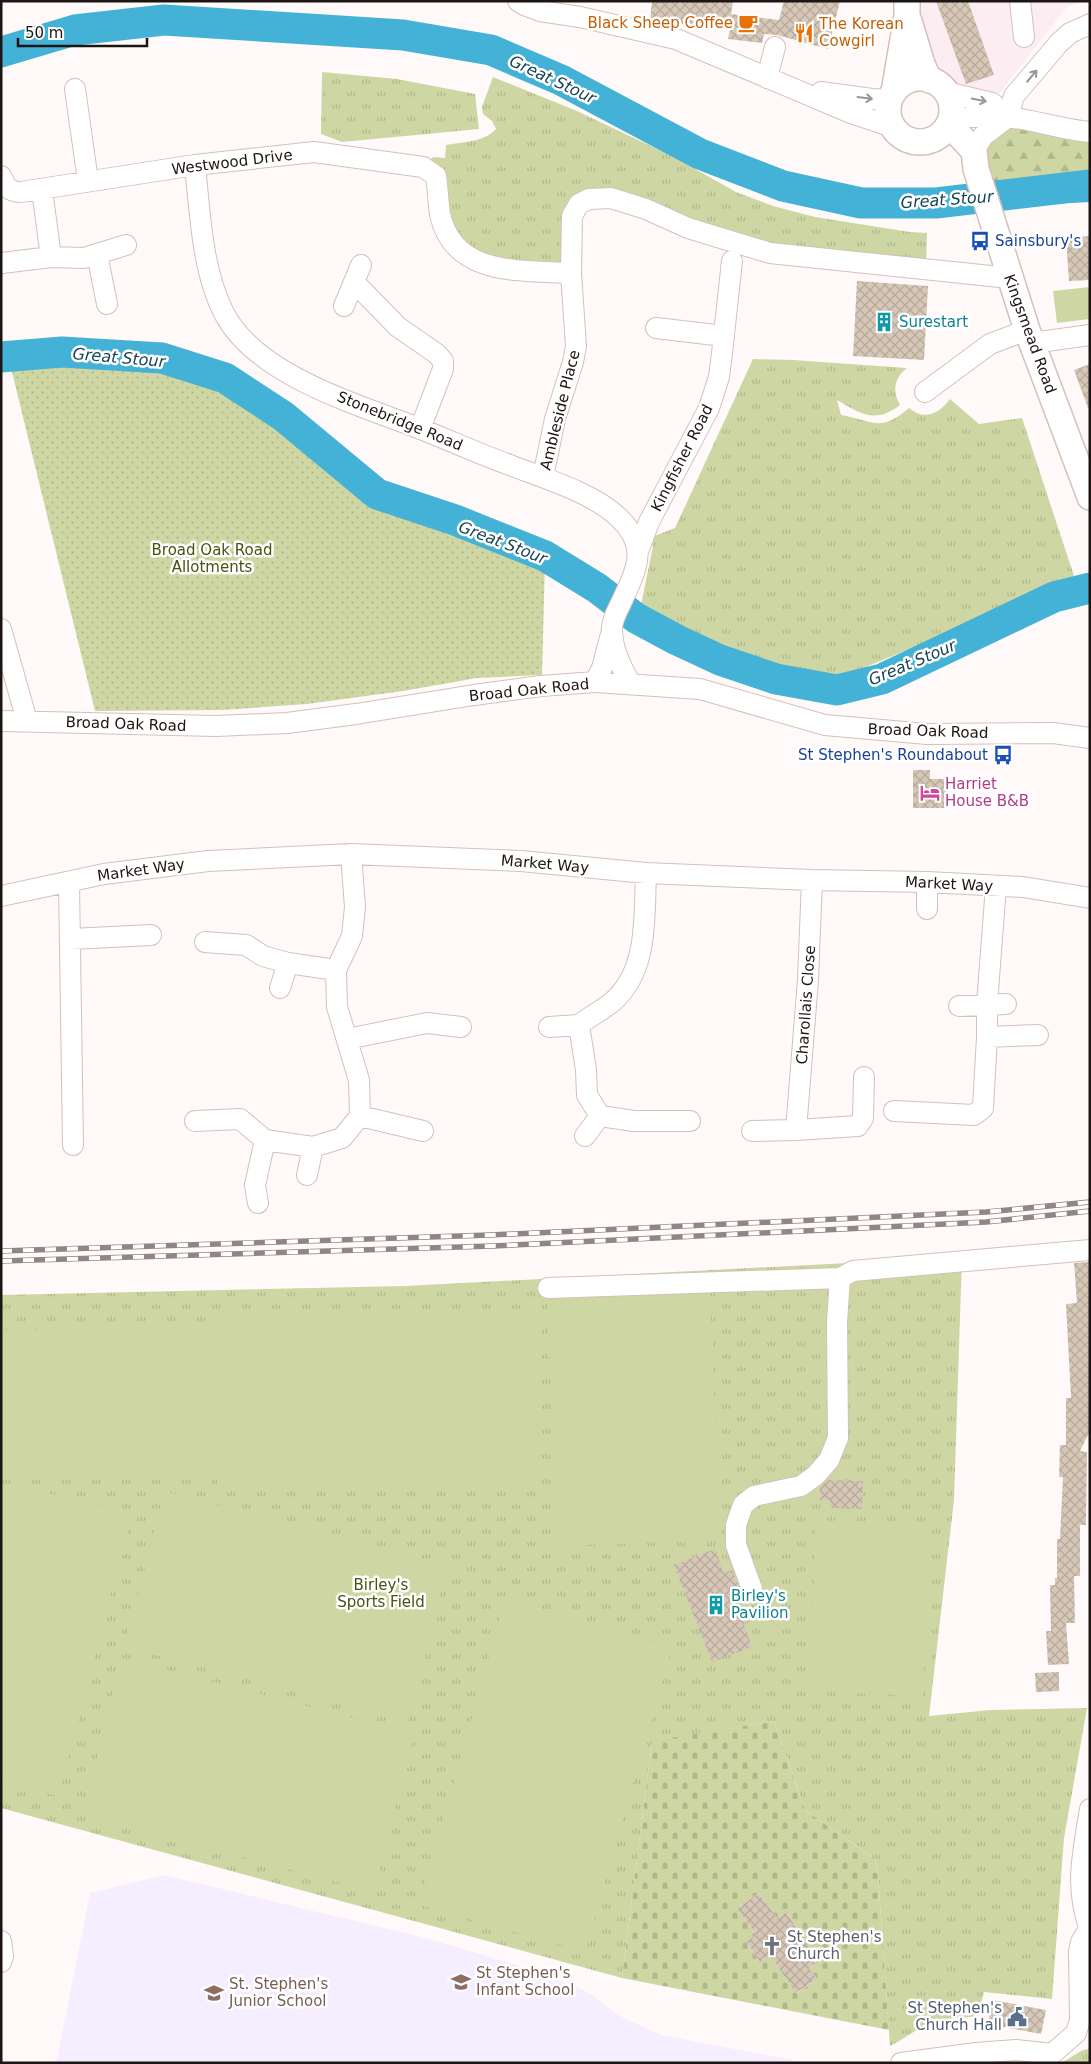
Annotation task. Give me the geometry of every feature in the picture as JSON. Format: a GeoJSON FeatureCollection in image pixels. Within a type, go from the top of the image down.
{"type":"FeatureCollection","features":[{"type":"Feature","properties":{"kind":"main road"},"geometry":{"type":"LineString","coordinates":[[907,9],[922,64],[937,86],[950,100],[950,121],[943,132],[926,142]]}},
{"type":"Feature","properties":{"kind":"main road"},"geometry":{"type":"LineString","coordinates":[[907,9],[892,96],[888,109],[893,127],[907,140],[926,142],[948,149],[976,164]]}},
{"type":"Feature","properties":{"kind":"main road"},"geometry":{"type":"LineString","coordinates":[[892,96],[901,84],[911,80],[937,86]]}},
{"type":"Feature","properties":{"kind":"main road","name":"Kingsmead Road"},"geometry":{"type":"LineString","coordinates":[[950,121],[976,164],[998,242],[1030,336],[1088,486]]}},
{"type":"Feature","properties":{"kind":"street"},"geometry":{"type":"LineString","coordinates":[[518,1],[540,11],[623,26],[676,39],[851,113],[893,127]]}},
{"type":"Feature","properties":{"kind":"street"},"geometry":{"type":"LineString","coordinates":[[1020,1],[1024,37]]}},
{"type":"Feature","properties":{"kind":"street"},"geometry":{"type":"LineString","coordinates":[[976,164],[983,136],[1008,117],[1014,96],[1059,43],[1070,33],[1090,24]]}},
{"type":"Feature","properties":{"kind":"street"},"geometry":{"type":"LineString","coordinates":[[767,78],[770,45]]}},
{"type":"Feature","properties":{"kind":"street"},"geometry":{"type":"LineString","coordinates":[[767,78],[833,94],[892,96]]}},
{"type":"Feature","properties":{"kind":"street"},"geometry":{"type":"LineString","coordinates":[[937,86],[992,103],[1008,117]]}},
{"type":"Feature","properties":{"kind":"street"},"geometry":{"type":"LineString","coordinates":[[75,89],[88,181]]}},
{"type":"Feature","properties":{"kind":"street"},"geometry":{"type":"LineString","coordinates":[[950,121],[974,116],[1008,117],[1074,131],[1090,132]]}},
{"type":"Feature","properties":{"kind":"street","name":"Westwood Drive"},"geometry":{"type":"LineString","coordinates":[[1,176],[5,186],[13,192],[42,190],[195,165],[314,152],[428,162],[436,176],[440,214],[448,235],[459,249],[472,259],[486,266],[509,271],[571,274]]}},
{"type":"Feature","properties":{"kind":"street","name":"Stonebridge Road"},"geometry":{"type":"LineString","coordinates":[[195,165],[202,232],[213,287],[225,316],[242,340],[282,372],[358,405],[543,477],[599,503],[615,514],[634,535],[639,549]]}},
{"type":"Feature","properties":{"kind":"street"},"geometry":{"type":"LineString","coordinates":[[42,190],[51,256]]}},
{"type":"Feature","properties":{"kind":"street","name":"Ambleside Place"},"geometry":{"type":"LineString","coordinates":[[543,477],[555,419],[573,362],[576,346],[571,274],[571,222],[572,216],[579,204],[589,199],[611,198],[646,209],[688,228],[770,252],[1010,278]]}},
{"type":"Feature","properties":{"kind":"street"},"geometry":{"type":"LineString","coordinates":[[2,263],[51,256],[84,258],[126,245]]}},
{"type":"Feature","properties":{"kind":"street"},"geometry":{"type":"LineString","coordinates":[[97,254],[107,304]]}},
{"type":"Feature","properties":{"kind":"street","name":"Kingfisher Road"},"geometry":{"type":"LineString","coordinates":[[639,549],[672,478],[709,408],[719,377],[732,261]]}},
{"type":"Feature","properties":{"kind":"street"},"geometry":{"type":"LineString","coordinates":[[344,306],[358,274],[398,327],[437,354],[443,361],[443,369],[420,429]]}},
{"type":"Feature","properties":{"kind":"street"},"geometry":{"type":"LineString","coordinates":[[656,328],[724,336]]}},
{"type":"Feature","properties":{"kind":"street"},"geometry":{"type":"LineString","coordinates":[[925,392],[990,344],[1030,336],[1090,335]]}},
{"type":"Feature","properties":{"kind":"street"},"geometry":{"type":"LineString","coordinates":[[595,682],[602,668],[615,616],[632,580],[639,549]]}},
{"type":"Feature","properties":{"kind":"street"},"geometry":{"type":"LineString","coordinates":[[612,628],[620,666],[632,684]]}},
{"type":"Feature","properties":{"kind":"street"},"geometry":{"type":"LineString","coordinates":[[1,629],[27,721]]}},
{"type":"Feature","properties":{"kind":"street","name":"Broad Oak Road"},"geometry":{"type":"LineString","coordinates":[[1,721],[216,726],[287,723],[541,686],[595,682],[700,689],[825,725],[927,734],[1053,733],[1090,738]]}},
{"type":"Feature","properties":{"kind":"street","name":"Broad Oak Road"},"geometry":{"type":"LineString","coordinates":[[1053,733],[1090,724]]}},
{"type":"Feature","properties":{"kind":"street"},"geometry":{"type":"LineString","coordinates":[[195,1121],[240,1119],[265,1140],[313,1147],[342,1138],[360,1116],[359,1080],[337,1007],[336,970],[352,936],[355,907],[350,854]]}},
{"type":"Feature","properties":{"kind":"street","name":"Market Way"},"geometry":{"type":"LineString","coordinates":[[1,896],[104,874],[208,861],[350,854],[522,861],[646,873],[1023,887],[1090,898]]}},
{"type":"Feature","properties":{"kind":"street"},"geometry":{"type":"LineString","coordinates":[[549,1027],[578,1024],[612,1002],[631,979],[643,945],[646,873]]}},
{"type":"Feature","properties":{"kind":"street","name":"Charollais Close"},"geometry":{"type":"LineString","coordinates":[[796,1130],[808,980],[812,880]]}},
{"type":"Feature","properties":{"kind":"street"},"geometry":{"type":"LineString","coordinates":[[69,882],[73,1145]]}},
{"type":"Feature","properties":{"kind":"street"},"geometry":{"type":"LineString","coordinates":[[927,882],[927,909]]}},
{"type":"Feature","properties":{"kind":"street"},"geometry":{"type":"LineString","coordinates":[[894,1111],[974,1116],[983,1108],[987,1037],[996,1004],[996,886]]}},
{"type":"Feature","properties":{"kind":"street"},"geometry":{"type":"LineString","coordinates":[[71,939],[151,935]]}},
{"type":"Feature","properties":{"kind":"street"},"geometry":{"type":"LineString","coordinates":[[205,942],[246,945],[263,956],[288,963],[336,970]]}},
{"type":"Feature","properties":{"kind":"street"},"geometry":{"type":"LineString","coordinates":[[280,988],[288,963]]}},
{"type":"Feature","properties":{"kind":"street"},"geometry":{"type":"LineString","coordinates":[[959,1006],[996,1004]]}},
{"type":"Feature","properties":{"kind":"street"},"geometry":{"type":"LineString","coordinates":[[347,1040],[427,1023],[462,1027]]}},
{"type":"Feature","properties":{"kind":"street"},"geometry":{"type":"LineString","coordinates":[[578,1024],[586,1070],[588,1095],[600,1116]]}},
{"type":"Feature","properties":{"kind":"street"},"geometry":{"type":"LineString","coordinates":[[987,1037],[1038,1035]]}},
{"type":"Feature","properties":{"kind":"street"},"geometry":{"type":"LineString","coordinates":[[752,1131],[858,1126],[864,1118],[864,1077]]}},
{"type":"Feature","properties":{"kind":"street"},"geometry":{"type":"LineString","coordinates":[[360,1116],[423,1131]]}},
{"type":"Feature","properties":{"kind":"street"},"geometry":{"type":"LineString","coordinates":[[600,1116],[634,1121],[690,1121]]}},
{"type":"Feature","properties":{"kind":"street"},"geometry":{"type":"LineString","coordinates":[[585,1136],[600,1116]]}},
{"type":"Feature","properties":{"kind":"street"},"geometry":{"type":"LineString","coordinates":[[258,1203],[255,1185],[265,1140]]}},
{"type":"Feature","properties":{"kind":"street"},"geometry":{"type":"LineString","coordinates":[[306,1175],[313,1147]]}},
{"type":"Feature","properties":{"kind":"street"},"geometry":{"type":"LineString","coordinates":[[548,1288],[840,1278],[853,1271],[1090,1250]]}},
{"type":"Feature","properties":{"kind":"street"},"geometry":{"type":"LineString","coordinates":[[752,1589],[736,1545],[736,1525],[743,1505],[754,1496],[801,1486],[816,1475],[829,1460],[838,1438],[836,1322],[840,1278]]}},
{"type":"Feature","properties":{"kind":"street"},"geometry":{"type":"LineString","coordinates":[[901,2063],[976,2053],[1011,2057],[1052,2054],[1076,2033],[1080,2020],[1079,1952],[1081,1942],[1090,1929],[1081,1900],[1080,1871],[1090,1809]]}},
{"type":"Feature","properties":{"kind":"street"},"geometry":{"type":"LineString","coordinates":[[1,1940],[3,1956],[1,1962]]}},
{"type":"Feature","properties":{"kind":"shaded area"},"geometry":{"type":"Polygon","coordinates":[[[907,1],[1083,1],[1067,7],[992,103],[970,99],[929,80],[911,80],[907,1]]]}},
{"type":"Feature","properties":{"kind":"shaded area","name":"St. Stephen's Junior School"},"geometry":{"type":"Polygon","coordinates":[[[164,1875],[422,1937],[540,1972],[590,1993],[618,2015],[661,2035],[793,2060],[792,2063],[56,2063],[90,1893],[164,1875]]]}},
{"type":"Feature","properties":{"kind":"green space"},"geometry":{"type":"Polygon","coordinates":[[[322,72],[397,79],[475,94],[479,129],[342,142],[321,134],[322,72]]]}},
{"type":"Feature","properties":{"kind":"green space"},"geometry":{"type":"Polygon","coordinates":[[[493,77],[577,111],[670,155],[736,192],[773,206],[815,217],[927,233],[926,269],[770,253],[646,209],[579,204],[571,273],[459,249],[424,167],[433,157],[445,158],[446,145],[480,139],[496,129],[492,121],[483,114],[482,107],[493,77]]]}},
{"type":"Feature","properties":{"kind":"green space"},"geometry":{"type":"Polygon","coordinates":[[[1012,118],[1090,131],[1090,172],[982,188],[983,136],[1012,118]]]}},
{"type":"Feature","properties":{"kind":"green space"},"geometry":{"type":"Polygon","coordinates":[[[1090,287],[1090,319],[1057,323],[1053,291],[1090,287]]]}},
{"type":"Feature","properties":{"kind":"green space","name":"Broad Oak Road Allotments"},"geometry":{"type":"Polygon","coordinates":[[[66,358],[103,358],[160,364],[223,383],[281,420],[376,497],[403,509],[454,525],[545,561],[542,675],[477,678],[403,691],[307,704],[223,710],[95,711],[10,364],[66,358]]]}},
{"type":"Feature","properties":{"kind":"green space"},"geometry":{"type":"Polygon","coordinates":[[[753,359],[907,368],[899,376],[895,390],[900,405],[891,411],[883,414],[868,415],[837,400],[841,415],[870,422],[883,423],[899,416],[909,408],[920,414],[931,414],[941,409],[950,399],[979,424],[1022,418],[1074,576],[1020,603],[849,674],[813,679],[751,663],[640,610],[653,546],[649,538],[675,528],[753,359]]]}},
{"type":"Feature","properties":{"kind":"green space","name":"Birley's Sports Field"},"geometry":{"type":"Polygon","coordinates":[[[962,1257],[954,1500],[929,1716],[990,1710],[1087,1708],[1064,1838],[1052,1999],[984,1992],[978,2016],[947,2019],[928,2024],[890,2046],[878,1875],[875,1859],[805,1810],[774,1721],[652,1742],[622,1978],[1,1808],[1,1295],[405,1286],[962,1257]]]}},
{"type":"Feature","properties":{"kind":"green space"},"geometry":{"type":"Polygon","coordinates":[[[710,1286],[719,1540],[556,1546],[547,1294],[710,1286]]]}},
{"type":"Feature","properties":{"kind":"green space"},"geometry":{"type":"Polygon","coordinates":[[[538,1310],[537,1486],[219,1487],[218,1480],[1,1480],[1,1330],[219,1328],[220,1311],[538,1310]]]}},
{"type":"Feature","properties":{"kind":"green space"},"geometry":{"type":"Polygon","coordinates":[[[4,1483],[132,1513],[59,1796],[1,1783],[1,1493],[4,1483]]]}},
{"type":"Feature","properties":{"kind":"green space"},"geometry":{"type":"Polygon","coordinates":[[[164,1491],[448,1566],[408,1721],[125,1647],[164,1491]]]}},
{"type":"Feature","properties":{"kind":"green space"},"geometry":{"type":"Polygon","coordinates":[[[816,1520],[931,1525],[923,1696],[809,1691],[816,1520]]]}},
{"type":"Feature","properties":{"kind":"green space"},"geometry":{"type":"Polygon","coordinates":[[[505,1600],[672,1648],[585,1952],[419,1905],[505,1600]]]}},
{"type":"Feature","properties":{"kind":"green space"},"geometry":{"type":"Polygon","coordinates":[[[122,1658],[414,1734],[374,1892],[83,1815],[122,1658]]]}},
{"type":"Feature","properties":{"kind":"green space"},"geometry":{"type":"Polygon","coordinates":[[[774,1721],[805,1810],[875,1859],[878,1875],[889,2030],[622,1978],[652,1741],[774,1721]],[[759,1893],[737,1908],[756,1935],[746,1942],[759,1961],[770,1955],[797,1993],[817,1979],[809,1968],[800,1932],[786,1912],[777,1918],[759,1893]]]}},
{"type":"Feature","properties":{"kind":"green space"},"geometry":{"type":"Polygon","coordinates":[[[1090,2046],[1090,2063],[1061,2063],[1083,2050],[1089,2049],[1090,2046]]]}},
{"type":"Feature","properties":{"kind":"water"},"geometry":{"type":"Polygon","coordinates":[[[1090,172],[1090,202],[987,207],[982,188],[1090,172]]]}},
{"type":"Feature","properties":{"kind":"building"},"geometry":{"type":"Polygon","coordinates":[[[652,1],[733,1],[731,14],[779,20],[784,1],[840,1],[828,49],[777,35],[764,34],[762,43],[728,39],[730,29],[650,21],[652,1]]]}},
{"type":"Feature","properties":{"kind":"building"},"geometry":{"type":"Polygon","coordinates":[[[936,1],[968,1],[994,75],[966,84],[936,1]]]}},
{"type":"Feature","properties":{"kind":"building"},"geometry":{"type":"Polygon","coordinates":[[[1090,236],[1090,280],[1069,281],[1066,238],[1090,236]]]}},
{"type":"Feature","properties":{"kind":"building","name":"Surestart"},"geometry":{"type":"Polygon","coordinates":[[[857,281],[928,286],[924,360],[853,356],[857,281]]]}},
{"type":"Feature","properties":{"kind":"building"},"geometry":{"type":"Polygon","coordinates":[[[1090,364],[1090,407],[1088,408],[1074,370],[1090,364]]]}},
{"type":"Feature","properties":{"kind":"building","name":"Harriet House B&B"},"geometry":{"type":"Polygon","coordinates":[[[913,770],[930,770],[930,779],[947,779],[947,808],[913,808],[913,770]]]}},
{"type":"Feature","properties":{"kind":"building"},"geometry":{"type":"Polygon","coordinates":[[[1090,1262],[1090,1431],[1080,1451],[1087,1452],[1086,1525],[1080,1525],[1080,1576],[1074,1576],[1075,1623],[1066,1623],[1069,1664],[1048,1665],[1046,1631],[1051,1631],[1050,1585],[1055,1585],[1055,1578],[1057,1578],[1057,1539],[1060,1539],[1063,1477],[1059,1477],[1060,1445],[1066,1445],[1066,1398],[1071,1398],[1066,1304],[1077,1303],[1074,1263],[1090,1262]]]}},
{"type":"Feature","properties":{"kind":"building"},"geometry":{"type":"Polygon","coordinates":[[[827,1480],[863,1481],[862,1509],[830,1508],[830,1500],[820,1500],[820,1487],[827,1480]]]}},
{"type":"Feature","properties":{"kind":"building","name":"Birley's Pavilion"},"geometry":{"type":"Polygon","coordinates":[[[715,1549],[724,1573],[732,1570],[739,1587],[736,1588],[749,1622],[744,1624],[752,1647],[712,1662],[674,1565],[715,1549]]]}},
{"type":"Feature","properties":{"kind":"building"},"geometry":{"type":"Polygon","coordinates":[[[1059,1672],[1059,1691],[1036,1692],[1035,1673],[1059,1672]]]}},
{"type":"Feature","properties":{"kind":"building","name":"St Stephen's Church"},"geometry":{"type":"Polygon","coordinates":[[[759,1893],[777,1918],[786,1912],[819,1961],[809,1968],[817,1979],[796,1993],[770,1955],[760,1962],[746,1942],[756,1935],[737,1908],[759,1893]]]}},
{"type":"Feature","properties":{"kind":"building","name":"St Stephen's Church Hall"},"geometry":{"type":"Polygon","coordinates":[[[992,2000],[1046,2010],[1041,2034],[988,2024],[992,2000]]]}},
{"type":"Feature","properties":{"kind":"waterway","name":"Great Stour"},"geometry":{"type":"LineString","coordinates":[[1,52],[75,30],[164,20],[403,35],[491,50],[561,80],[700,154],[783,186],[861,203],[936,203],[1090,185]]}},
{"type":"Feature","properties":{"kind":"waterway","name":"Great Stour"},"geometry":{"type":"LineString","coordinates":[[1,357],[62,352],[162,358],[225,378],[283,416],[377,494],[455,520],[545,556],[597,588],[636,618],[677,640],[720,660],[776,679],[837,690],[882,679],[1054,597],[1090,588]]}},
{"type":"Feature","properties":{"kind":"railway"},"geometry":{"type":"LineString","coordinates":[[1,1251],[490,1235],[986,1212],[1090,1202]]}},
{"type":"Feature","properties":{"kind":"railway"},"geometry":{"type":"LineString","coordinates":[[1,1261],[493,1246],[986,1222],[1090,1211]]}},
{"type":"Feature","properties":{"kind":"place","name":"Black Sheep Coffee"},"geometry":{"type":"Point","coordinates":[748,23]}},
{"type":"Feature","properties":{"kind":"place","name":"The Korean Cowgirl"},"geometry":{"type":"Point","coordinates":[804,33]}},
{"type":"Feature","properties":{"kind":"place","name":"Sainsbury's"},"geometry":{"type":"Point","coordinates":[980,241]}},
{"type":"Feature","properties":{"kind":"place","name":"Surestart"},"geometry":{"type":"Point","coordinates":[884,322]}},
{"type":"Feature","properties":{"kind":"place","name":"St Stephen's Roundabout"},"geometry":{"type":"Point","coordinates":[1003,755]}},
{"type":"Feature","properties":{"kind":"place","name":"Harriet House B&B"},"geometry":{"type":"Point","coordinates":[930,793]}},
{"type":"Feature","properties":{"kind":"place","name":"Birley's Pavilion"},"geometry":{"type":"Point","coordinates":[716,1605]}},
{"type":"Feature","properties":{"kind":"place","name":"St Stephen's Church"},"geometry":{"type":"Point","coordinates":[772,1946]}},
{"type":"Feature","properties":{"kind":"place","name":"St Stephen's Infant School"},"geometry":{"type":"Point","coordinates":[461,1982]}},
{"type":"Feature","properties":{"kind":"place","name":"St. Stephen's Junior School"},"geometry":{"type":"Point","coordinates":[214,1993]}},
{"type":"Feature","properties":{"kind":"place","name":"St Stephen's Church Hall"},"geometry":{"type":"Point","coordinates":[1017,2017]}}]}
